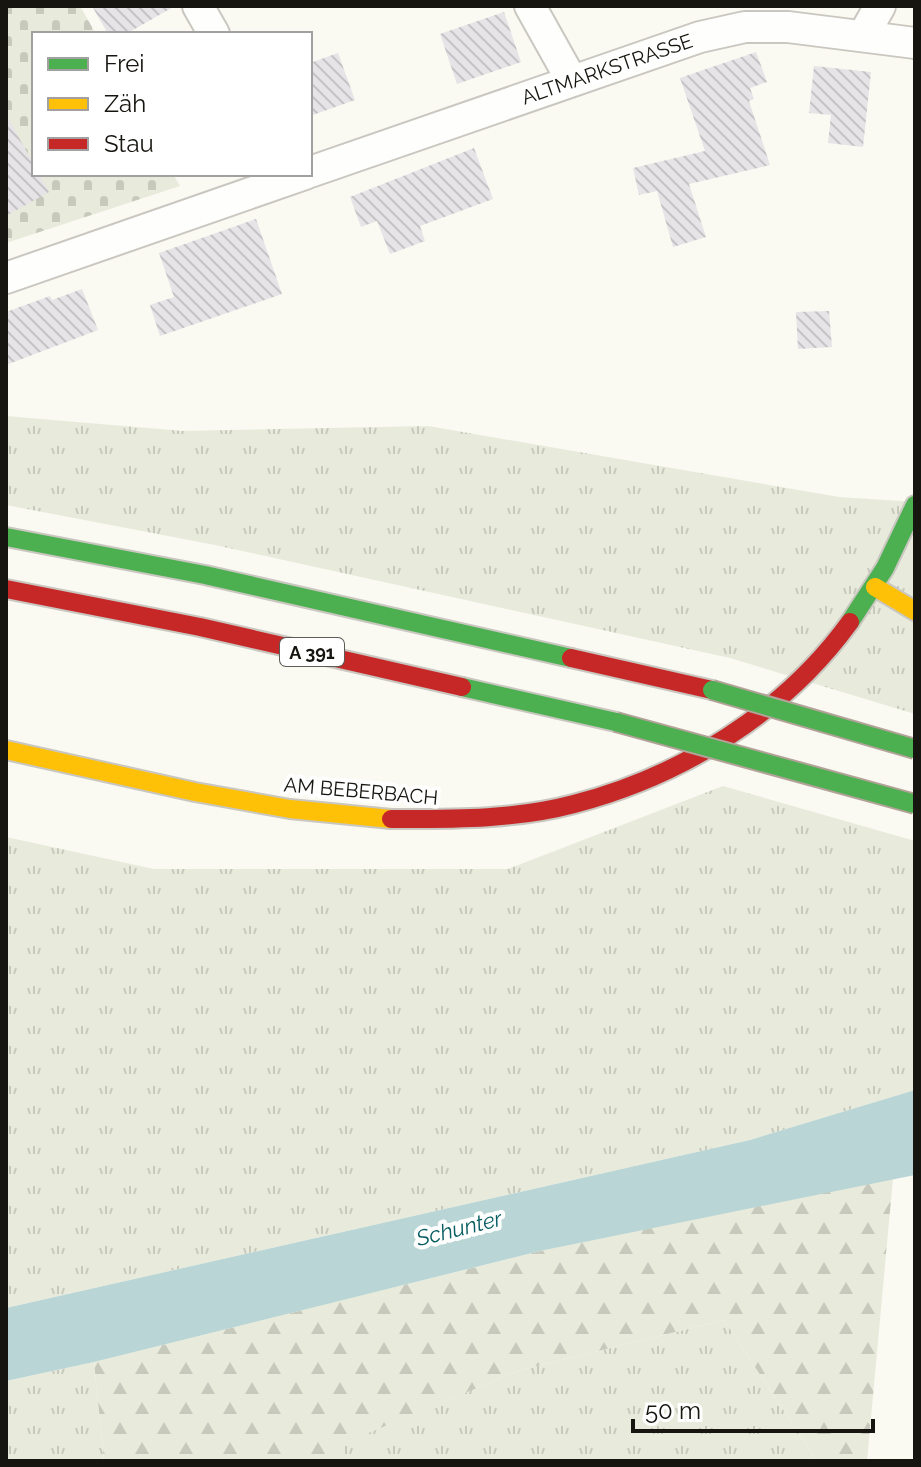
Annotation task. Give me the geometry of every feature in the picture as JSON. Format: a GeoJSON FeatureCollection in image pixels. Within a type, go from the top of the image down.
{"type":"FeatureCollection","features":[{"type":"Feature","properties":{"kind":"main road"},"geometry":{"type":"LineString","coordinates":[[915,505],[875,587],[915,611]]}},
{"type":"Feature","properties":{"kind":"main road"},"geometry":{"type":"LineString","coordinates":[[6,537],[205,575],[712,690],[915,749]]}},
{"type":"Feature","properties":{"kind":"main road","name":"AM BEBERBACH"},"geometry":{"type":"LineString","coordinates":[[6,750],[217,796],[344,816],[400,821],[465,821],[512,818],[559,810],[605,798],[649,781],[692,761],[732,736],[765,711],[815,664],[875,587]]}},
{"type":"Feature","properties":{"kind":"main road","name":"A 391"},"geometry":{"type":"LineString","coordinates":[[6,589],[200,627],[616,722],[915,804]]}},
{"type":"Feature","properties":{"kind":"street"},"geometry":{"type":"LineString","coordinates":[[198,6],[213,32]]}},
{"type":"Feature","properties":{"kind":"street"},"geometry":{"type":"LineString","coordinates":[[530,6],[572,81]]}},
{"type":"Feature","properties":{"kind":"street"},"geometry":{"type":"LineString","coordinates":[[863,36],[880,6]]}},
{"type":"Feature","properties":{"kind":"street","name":"ALTMARKSTRASSE"},"geometry":{"type":"LineString","coordinates":[[312,170],[700,37],[780,16],[863,36],[915,43]]}},
{"type":"Feature","properties":{"kind":"street","name":"ALTMARKSTRASSE"},"geometry":{"type":"LineString","coordinates":[[6,278],[295,176]]}},
{"type":"Feature","properties":{"kind":"green space"},"geometry":{"type":"Polygon","coordinates":[[[6,6],[80,6],[95,32],[32,32],[32,176],[174,176],[180,186],[6,243],[6,6]]]}},
{"type":"Feature","properties":{"kind":"green space"},"geometry":{"type":"Polygon","coordinates":[[[6,416],[183,431],[428,426],[839,497],[915,502],[915,714],[730,658],[215,545],[6,505],[6,416]]]}},
{"type":"Feature","properties":{"kind":"green space"},"geometry":{"type":"Polygon","coordinates":[[[723,786],[915,841],[915,1090],[750,1140],[6,1308],[6,837],[154,869],[508,869],[723,786]]]}},
{"type":"Feature","properties":{"kind":"green space"},"geometry":{"type":"Polygon","coordinates":[[[893,1178],[867,1461],[817,1461],[724,1320],[521,1370],[344,1443],[343,1461],[104,1461],[94,1362],[540,1251],[893,1178]]]}},
{"type":"Feature","properties":{"kind":"green space"},"geometry":{"type":"Polygon","coordinates":[[[724,1320],[817,1461],[343,1461],[343,1443],[521,1370],[724,1320]]]}},
{"type":"Feature","properties":{"kind":"green space"},"geometry":{"type":"Polygon","coordinates":[[[94,1362],[104,1461],[6,1461],[6,1381],[94,1362]]]}},
{"type":"Feature","properties":{"kind":"water","name":"Schunter"},"geometry":{"type":"Polygon","coordinates":[[[915,1090],[915,1175],[540,1251],[6,1381],[6,1308],[750,1140],[915,1090]]]}},
{"type":"Feature","properties":{"kind":"building"},"geometry":{"type":"Polygon","coordinates":[[[92,6],[175,6],[130,32],[107,32],[92,6]]]}},
{"type":"Feature","properties":{"kind":"building"},"geometry":{"type":"Polygon","coordinates":[[[504,12],[521,62],[457,84],[440,34],[504,12]]]}},
{"type":"Feature","properties":{"kind":"building"},"geometry":{"type":"Polygon","coordinates":[[[756,52],[767,82],[750,88],[754,99],[749,101],[770,165],[689,184],[706,237],[673,247],[657,191],[639,195],[633,168],[705,151],[680,78],[756,52]]]}},
{"type":"Feature","properties":{"kind":"building"},"geometry":{"type":"Polygon","coordinates":[[[338,53],[355,100],[312,115],[312,62],[338,53]]]}},
{"type":"Feature","properties":{"kind":"building"},"geometry":{"type":"Polygon","coordinates":[[[814,66],[871,72],[863,147],[828,143],[831,115],[809,113],[814,66]]]}},
{"type":"Feature","properties":{"kind":"building"},"geometry":{"type":"Polygon","coordinates":[[[6,114],[32,161],[32,176],[40,176],[49,192],[6,216],[6,114]]]}},
{"type":"Feature","properties":{"kind":"building"},"geometry":{"type":"Polygon","coordinates":[[[474,148],[493,199],[420,226],[425,241],[390,254],[377,221],[361,227],[350,197],[474,148]]]}},
{"type":"Feature","properties":{"kind":"building"},"geometry":{"type":"Polygon","coordinates":[[[256,219],[282,294],[160,336],[150,305],[174,297],[159,253],[256,219]]]}},
{"type":"Feature","properties":{"kind":"building"},"geometry":{"type":"Polygon","coordinates":[[[82,289],[98,330],[6,365],[6,312],[50,296],[52,300],[82,289]]]}},
{"type":"Feature","properties":{"kind":"building"},"geometry":{"type":"Polygon","coordinates":[[[829,311],[832,347],[798,349],[796,312],[829,311]]]}},
{"type":"Feature","properties":{"kind":"traffic: fast"},"geometry":{"type":"LineString","coordinates":[[850,622],[885,568],[915,505]]}},
{"type":"Feature","properties":{"kind":"traffic: fast"},"geometry":{"type":"LineString","coordinates":[[6,537],[205,575],[571,658]]}},
{"type":"Feature","properties":{"kind":"traffic: fast"},"geometry":{"type":"LineString","coordinates":[[462,687],[616,722]]}},
{"type":"Feature","properties":{"kind":"traffic: fast"},"geometry":{"type":"LineString","coordinates":[[712,690],[915,749]]}},
{"type":"Feature","properties":{"kind":"traffic: fast"},"geometry":{"type":"LineString","coordinates":[[616,722],[915,804]]}},
{"type":"Feature","properties":{"kind":"traffic: slow"},"geometry":{"type":"LineString","coordinates":[[875,587],[915,611]]}},
{"type":"Feature","properties":{"kind":"traffic: slow"},"geometry":{"type":"LineString","coordinates":[[6,750],[195,792],[290,809],[391,819]]}},
{"type":"Feature","properties":{"kind":"traffic: jam"},"geometry":{"type":"LineString","coordinates":[[6,589],[200,627],[462,687]]}},
{"type":"Feature","properties":{"kind":"traffic: jam"},"geometry":{"type":"LineString","coordinates":[[391,819],[482,818],[529,813],[574,804],[653,777],[728,737],[762,712],[824,655],[850,622]]}},
{"type":"Feature","properties":{"kind":"traffic: jam"},"geometry":{"type":"LineString","coordinates":[[571,658],[712,690]]}}]}
